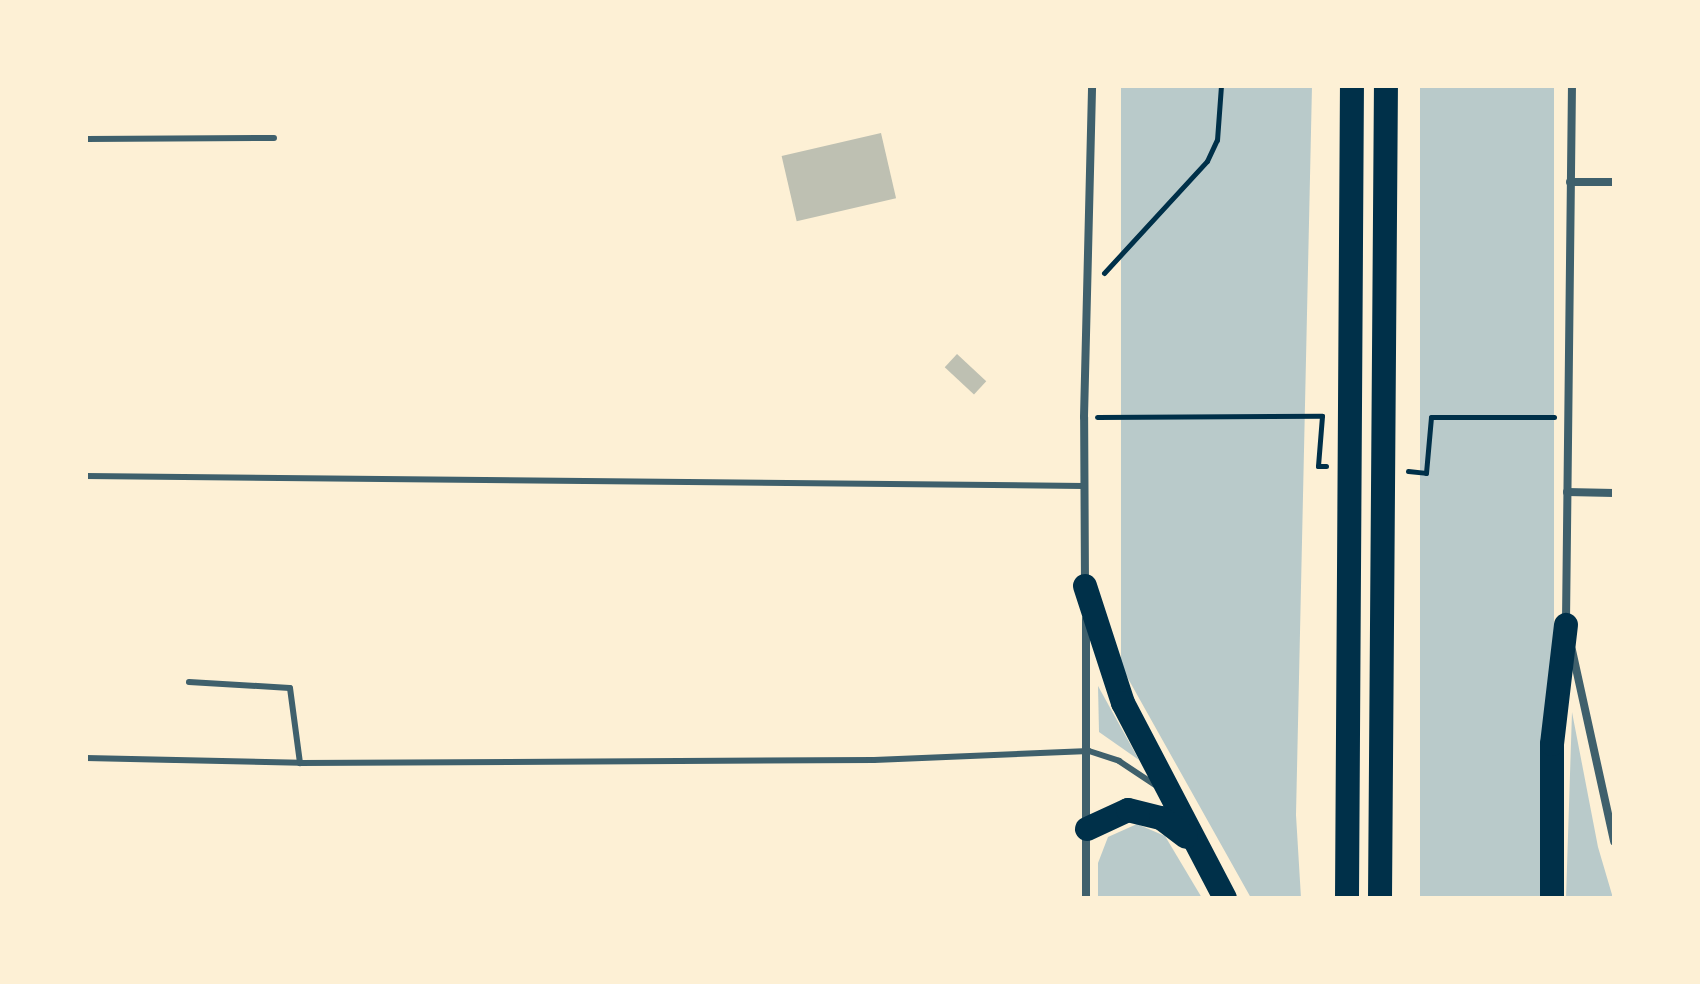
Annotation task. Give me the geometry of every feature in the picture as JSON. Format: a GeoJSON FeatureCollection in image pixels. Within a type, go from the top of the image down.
{"type":"FeatureCollection","features":[{"type":"Feature","properties":{"kind":"highway"},"geometry":{"type":"LineString","coordinates":[[1347,898],[1352,86]]}},
{"type":"Feature","properties":{"kind":"highway"},"geometry":{"type":"LineString","coordinates":[[1380,898],[1386,86]]}},
{"type":"Feature","properties":{"kind":"highway"},"geometry":{"type":"LineString","coordinates":[[1085,586],[1108,666],[1175,809],[1225,898]]}},
{"type":"Feature","properties":{"kind":"highway"},"geometry":{"type":"LineString","coordinates":[[1552,898],[1552,744],[1566,625]]}},
{"type":"Feature","properties":{"kind":"highway"},"geometry":{"type":"LineString","coordinates":[[1087,829],[1113,814],[1144,812],[1169,823],[1194,844]]}},
{"type":"Feature","properties":{"kind":"street"},"geometry":{"type":"LineString","coordinates":[[1086,898],[1089,751],[1084,417],[1092,86]]}},
{"type":"Feature","properties":{"kind":"street"},"geometry":{"type":"LineString","coordinates":[[1572,86],[1566,625],[1614,841]]}},
{"type":"Feature","properties":{"kind":"street"},"geometry":{"type":"LineString","coordinates":[[1570,182],[1614,182]]}},
{"type":"Feature","properties":{"kind":"street"},"geometry":{"type":"LineString","coordinates":[[1567,492],[1614,493]]}},
{"type":"Feature","properties":{"kind":"lane"},"geometry":{"type":"LineString","coordinates":[[86,139],[274,138]]}},
{"type":"Feature","properties":{"kind":"lane"},"geometry":{"type":"LineString","coordinates":[[86,476],[1084,486]]}},
{"type":"Feature","properties":{"kind":"lane"},"geometry":{"type":"LineString","coordinates":[[189,682],[290,688],[300,763]]}},
{"type":"Feature","properties":{"kind":"lane"},"geometry":{"type":"LineString","coordinates":[[86,758],[300,763],[874,760],[1089,751],[1137,772],[1175,809]]}},
{"type":"Feature","properties":{"kind":"path"},"geometry":{"type":"LineString","coordinates":[[1088,291],[1207,161],[1217,140],[1221,86]]}},
{"type":"Feature","properties":{"kind":"path"},"geometry":{"type":"LineString","coordinates":[[1084,417],[1322,416]]}},
{"type":"Feature","properties":{"kind":"path"},"geometry":{"type":"LineString","coordinates":[[1431,417],[1567,417]]}},
{"type":"Feature","properties":{"kind":"shaded area"},"geometry":{"type":"Polygon","coordinates":[[[1121,86],[1312,86],[1296,815],[1301,898],[1251,898],[1121,666],[1121,86]]]}},
{"type":"Feature","properties":{"kind":"shaded area"},"geometry":{"type":"Polygon","coordinates":[[[1420,86],[1554,86],[1554,898],[1420,898],[1420,86]]]}},
{"type":"Feature","properties":{"kind":"shaded area"},"geometry":{"type":"Polygon","coordinates":[[[1098,686],[1139,760],[1099,732],[1098,686]]]}},
{"type":"Feature","properties":{"kind":"shaded area"},"geometry":{"type":"Polygon","coordinates":[[[1572,712],[1598,847],[1613,898],[1566,898],[1572,712]]]}},
{"type":"Feature","properties":{"kind":"shaded area"},"geometry":{"type":"Polygon","coordinates":[[[1137,824],[1165,836],[1202,898],[1098,898],[1098,863],[1108,837],[1137,824]]]}},
{"type":"Feature","properties":{"kind":"building"},"geometry":{"type":"Polygon","coordinates":[[[881,133],[896,198],[797,221],[782,156],[881,133]]]}},
{"type":"Feature","properties":{"kind":"building"},"geometry":{"type":"Polygon","coordinates":[[[957,354],[986,381],[974,394],[945,367],[957,354]]]}}]}
